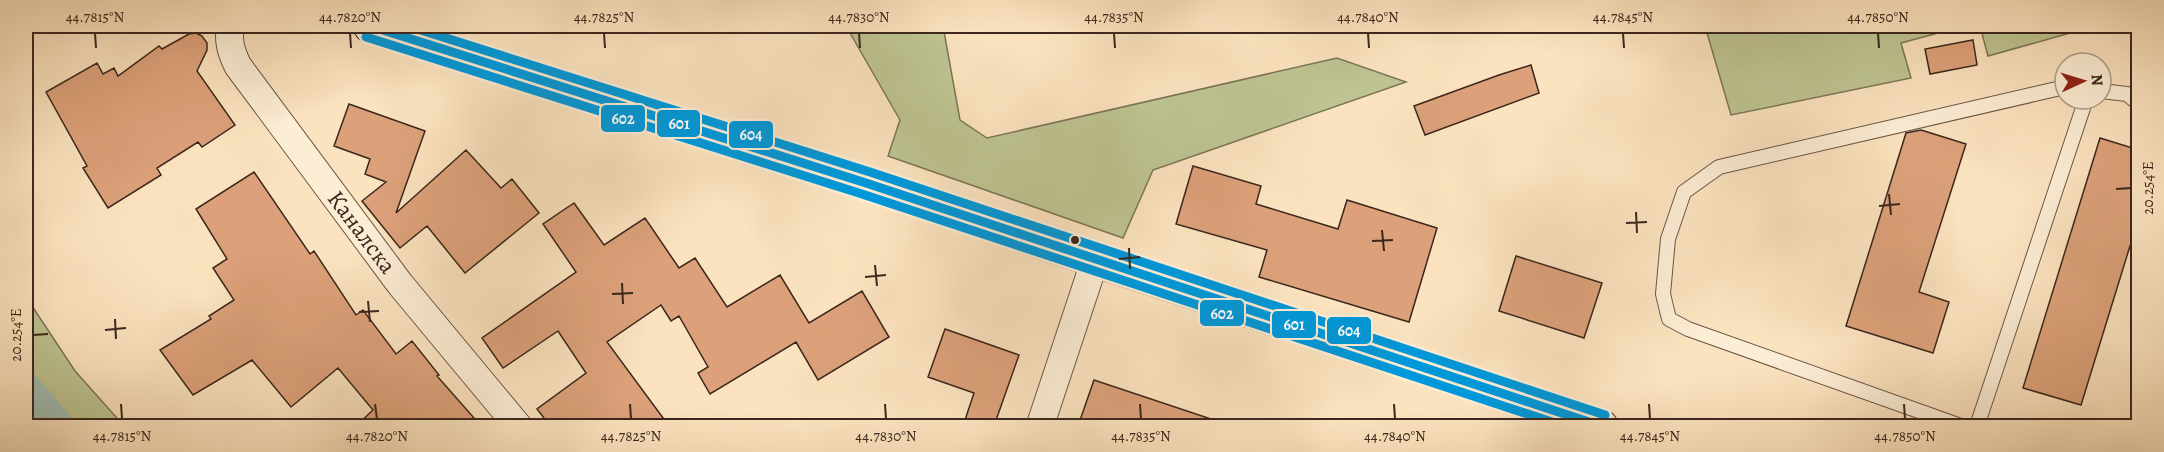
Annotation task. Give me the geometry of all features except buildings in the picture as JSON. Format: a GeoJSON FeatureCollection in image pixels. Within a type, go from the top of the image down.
{"type":"FeatureCollection","features":[{"type":"Feature","properties":{"kind":"main road"},"geometry":{"type":"LineString","coordinates":[[370,26],[866,183],[1095,261],[1601,426]]}},
{"type":"Feature","properties":{"kind":"street","name":"Каналска"},"geometry":{"type":"LineString","coordinates":[[230,26],[231,52],[238,66],[400,284],[518,426]]}},
{"type":"Feature","properties":{"kind":"street"},"geometry":{"type":"LineString","coordinates":[[1040,426],[1095,261]]}},
{"type":"Feature","properties":{"kind":"lane"},"geometry":{"type":"LineString","coordinates":[[1962,426],[1688,329],[1669,319],[1663,294],[1668,239],[1684,192],[1719,167],[2053,90]]}},
{"type":"Feature","properties":{"kind":"lane"},"geometry":{"type":"LineString","coordinates":[[2113,92],[2127,94],[2139,103]]}},
{"type":"Feature","properties":{"kind":"lane"},"geometry":{"type":"LineString","coordinates":[[1977,426],[2082,111]]}},
{"type":"Feature","properties":{"kind":"green space"},"geometry":{"type":"Polygon","coordinates":[[[846,26],[943,26],[960,120],[987,138],[1337,58],[1406,82],[1153,170],[1123,238],[888,156],[900,120],[846,26]]]}},
{"type":"Feature","properties":{"kind":"green space"},"geometry":{"type":"Polygon","coordinates":[[[1705,26],[1964,26],[1901,43],[1911,78],[1731,115],[1705,26]]]}},
{"type":"Feature","properties":{"kind":"green space"},"geometry":{"type":"Polygon","coordinates":[[[1980,26],[2095,26],[1988,56],[1980,26]]]}},
{"type":"Feature","properties":{"kind":"green space"},"geometry":{"type":"Polygon","coordinates":[[[26,297],[75,371],[124,426],[74,426],[26,366],[26,297]]]}},
{"type":"Feature","properties":{"kind":"waterway"},"geometry":{"type":"LineString","coordinates":[[26,389],[58,426]]}},
{"type":"Feature","properties":{"kind":"transit line","name":"601"},"geometry":{"type":"LineString","coordinates":[[370,26],[866,183],[1601,426]]}},
{"type":"Feature","properties":{"kind":"transit line","name":"604"},"geometry":{"type":"LineString","coordinates":[[408,26],[870,172],[1605,415]]}},
{"type":"Feature","properties":{"kind":"transit line","name":"602"},"geometry":{"type":"LineString","coordinates":[[366,37],[862,194],[1564,426]]}}]}
